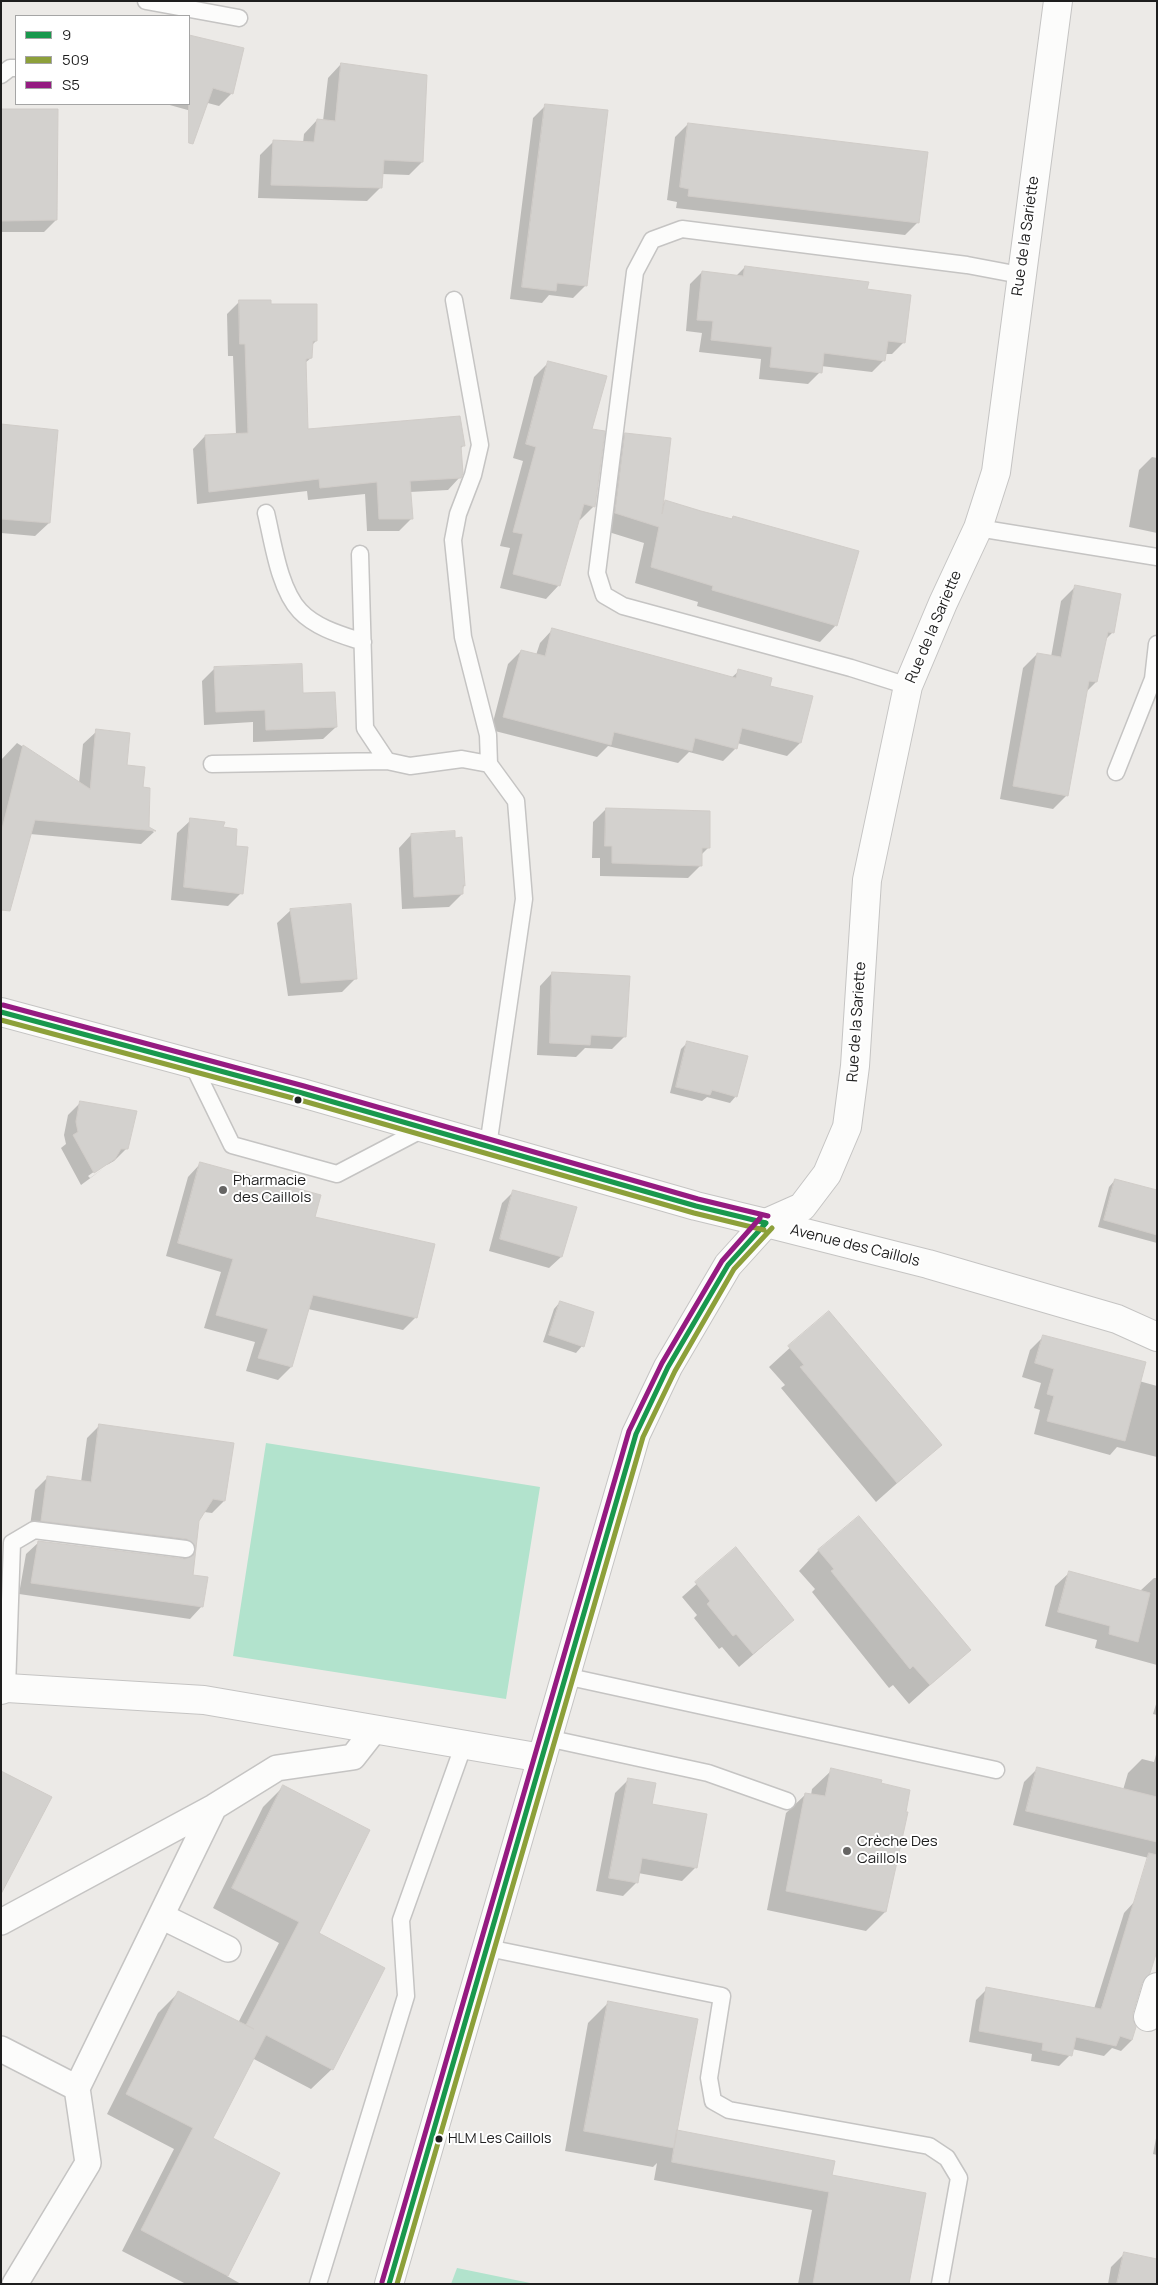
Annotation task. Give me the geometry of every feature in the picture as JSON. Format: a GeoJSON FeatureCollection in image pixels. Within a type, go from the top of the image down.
{"type":"FeatureCollection","features":[{"type":"Feature","properties":{"kind":"street","name":"Rue de la Sariette"},"geometry":{"type":"LineString","coordinates":[[766,1223],[802,1207],[827,1174],[847,1127],[856,1066],[867,880],[908,686],[943,603],[978,528],[996,472],[1020,275],[1058,1]]}},
{"type":"Feature","properties":{"kind":"street","name":"Avenue des Caillols"},"geometry":{"type":"LineString","coordinates":[[1,1012],[192,1062],[696,1206],[928,1264],[1117,1318],[1157,1337]]}},
{"type":"Feature","properties":{"kind":"street"},"geometry":{"type":"LineString","coordinates":[[390,2284],[636,1434],[668,1367],[728,1265],[766,1223]]}},
{"type":"Feature","properties":{"kind":"street"},"geometry":{"type":"LineString","coordinates":[[4,1689],[204,1700],[464,1744],[545,1748]]}},
{"type":"Feature","properties":{"kind":"street"},"geometry":{"type":"LineString","coordinates":[[1,1922],[214,1807],[278,1768],[353,1756],[375,1729]]}},
{"type":"Feature","properties":{"kind":"street"},"geometry":{"type":"LineString","coordinates":[[15,2284],[88,2163],[77,2088],[214,1807]]}},
{"type":"Feature","properties":{"kind":"street"},"geometry":{"type":"LineString","coordinates":[[161,1916],[228,1949]]}},
{"type":"Feature","properties":{"kind":"street"},"geometry":{"type":"LineString","coordinates":[[1148,2017],[1157,1987]]}},
{"type":"Feature","properties":{"kind":"street"},"geometry":{"type":"LineString","coordinates":[[1,2049],[77,2088]]}},
{"type":"Feature","properties":{"kind":"lane"},"geometry":{"type":"LineString","coordinates":[[146,1],[239,18]]}},
{"type":"Feature","properties":{"kind":"lane"},"geometry":{"type":"LineString","coordinates":[[1,75],[10,68],[15,68]]}},
{"type":"Feature","properties":{"kind":"lane"},"geometry":{"type":"LineString","coordinates":[[908,686],[851,668],[623,606],[604,595],[597,574],[635,272],[652,240],[682,229],[968,264],[1020,275]]}},
{"type":"Feature","properties":{"kind":"lane"},"geometry":{"type":"LineString","coordinates":[[454,300],[480,444],[473,475],[458,514],[453,540],[463,637],[488,735],[489,764],[516,801],[524,900],[488,1146]]}},
{"type":"Feature","properties":{"kind":"lane"},"geometry":{"type":"LineString","coordinates":[[266,513],[284,584],[300,611],[318,624],[339,635],[363,642]]}},
{"type":"Feature","properties":{"kind":"lane"},"geometry":{"type":"LineString","coordinates":[[978,528],[1157,558]]}},
{"type":"Feature","properties":{"kind":"lane"},"geometry":{"type":"LineString","coordinates":[[360,554],[365,728],[387,761]]}},
{"type":"Feature","properties":{"kind":"lane"},"geometry":{"type":"LineString","coordinates":[[1116,772],[1155,680],[1157,644]]}},
{"type":"Feature","properties":{"kind":"lane"},"geometry":{"type":"LineString","coordinates":[[212,764],[387,761],[410,766],[462,759],[489,764]]}},
{"type":"Feature","properties":{"kind":"lane"},"geometry":{"type":"LineString","coordinates":[[192,1062],[232,1145],[337,1174],[423,1128]]}},
{"type":"Feature","properties":{"kind":"lane"},"geometry":{"type":"LineString","coordinates":[[4,1689],[12,1544],[34,1530],[186,1549]]}},
{"type":"Feature","properties":{"kind":"lane"},"geometry":{"type":"LineString","coordinates":[[565,1676],[996,1770]]}},
{"type":"Feature","properties":{"kind":"lane"},"geometry":{"type":"LineString","coordinates":[[318,2284],[406,1996],[401,1920],[464,1744]]}},
{"type":"Feature","properties":{"kind":"lane"},"geometry":{"type":"LineString","coordinates":[[545,1748],[708,1773],[787,1801]]}},
{"type":"Feature","properties":{"kind":"lane"},"geometry":{"type":"LineString","coordinates":[[488,1948],[722,1996],[709,2078],[713,2101],[729,2110],[929,2146],[947,2158],[959,2178],[940,2284]]}},
{"type":"Feature","properties":{"kind":"green space"},"geometry":{"type":"Polygon","coordinates":[[[266,1443],[540,1487],[506,1699],[233,1656],[266,1443]]]}},
{"type":"Feature","properties":{"kind":"green space"},"geometry":{"type":"Polygon","coordinates":[[[457,2268],[535,2284],[451,2284],[457,2268]]]}},
{"type":"Feature","properties":{"kind":"building"},"geometry":{"type":"Polygon","coordinates":[[[190,35],[244,48],[233,94],[213,88],[193,144],[189,143],[190,35]]]}},
{"type":"Feature","properties":{"kind":"building"},"geometry":{"type":"Polygon","coordinates":[[[341,63],[427,75],[423,162],[384,160],[382,188],[271,185],[273,140],[314,142],[317,119],[335,121],[341,63]]]}},
{"type":"Feature","properties":{"kind":"building"},"geometry":{"type":"Polygon","coordinates":[[[545,104],[608,110],[587,286],[557,283],[556,291],[522,287],[545,104]]]}},
{"type":"Feature","properties":{"kind":"building"},"geometry":{"type":"Polygon","coordinates":[[[1,109],[58,109],[57,220],[1,221],[1,109]]]}},
{"type":"Feature","properties":{"kind":"building"},"geometry":{"type":"Polygon","coordinates":[[[688,123],[928,152],[919,223],[688,196],[689,189],[680,187],[688,123]]]}},
{"type":"Feature","properties":{"kind":"building"},"geometry":{"type":"Polygon","coordinates":[[[745,266],[869,282],[867,289],[911,295],[905,343],[888,341],[885,361],[824,353],[822,373],[770,367],[772,347],[711,340],[713,321],[697,320],[702,271],[743,276],[745,266]]]}},
{"type":"Feature","properties":{"kind":"building"},"geometry":{"type":"Polygon","coordinates":[[[239,300],[271,300],[271,304],[317,304],[317,341],[313,341],[312,358],[306,359],[308,429],[460,416],[465,446],[461,446],[463,473],[461,478],[410,481],[413,519],[379,519],[377,482],[320,488],[319,479],[209,492],[205,435],[248,433],[245,344],[240,344],[239,300]]]}},
{"type":"Feature","properties":{"kind":"building"},"geometry":{"type":"Polygon","coordinates":[[[548,361],[607,376],[592,429],[605,431],[595,507],[584,504],[560,586],[513,574],[523,534],[513,532],[536,447],[526,444],[548,361]]]}},
{"type":"Feature","properties":{"kind":"building"},"geometry":{"type":"Polygon","coordinates":[[[1,424],[58,430],[50,523],[1,519],[1,424]]]}},
{"type":"Feature","properties":{"kind":"building"},"geometry":{"type":"Polygon","coordinates":[[[625,433],[671,438],[662,514],[665,500],[732,519],[733,516],[859,551],[837,626],[712,590],[713,586],[651,567],[659,527],[615,513],[625,433]]]}},
{"type":"Feature","properties":{"kind":"building"},"geometry":{"type":"Polygon","coordinates":[[[1075,585],[1121,594],[1114,633],[1108,632],[1097,682],[1089,681],[1068,796],[1013,786],[1037,653],[1061,657],[1075,585]]]}},
{"type":"Feature","properties":{"kind":"building"},"geometry":{"type":"Polygon","coordinates":[[[552,628],[736,678],[738,669],[772,678],[770,686],[813,696],[801,743],[742,728],[737,749],[695,738],[692,751],[614,732],[611,745],[503,717],[521,650],[545,656],[552,628]]]}},
{"type":"Feature","properties":{"kind":"building"},"geometry":{"type":"Polygon","coordinates":[[[302,664],[303,693],[335,692],[337,727],[266,730],[265,710],[216,712],[214,667],[302,664]]]}},
{"type":"Feature","properties":{"kind":"building"},"geometry":{"type":"Polygon","coordinates":[[[96,729],[130,733],[127,765],[145,767],[143,787],[150,788],[149,827],[156,831],[35,820],[10,911],[1,910],[1,833],[23,745],[90,789],[96,729]]]}},
{"type":"Feature","properties":{"kind":"building"},"geometry":{"type":"Polygon","coordinates":[[[606,808],[710,811],[710,848],[702,848],[702,866],[612,863],[612,846],[605,846],[606,808]]]}},
{"type":"Feature","properties":{"kind":"building"},"geometry":{"type":"Polygon","coordinates":[[[190,818],[225,822],[223,827],[237,829],[236,846],[248,847],[243,894],[184,887],[190,818]]]}},
{"type":"Feature","properties":{"kind":"building"},"geometry":{"type":"Polygon","coordinates":[[[455,831],[455,838],[462,837],[465,886],[463,885],[463,894],[414,897],[411,834],[455,831]]]}},
{"type":"Feature","properties":{"kind":"building"},"geometry":{"type":"Polygon","coordinates":[[[351,904],[357,979],[301,983],[290,909],[351,904]]]}},
{"type":"Feature","properties":{"kind":"building"},"geometry":{"type":"Polygon","coordinates":[[[552,972],[630,976],[626,1037],[591,1035],[590,1045],[550,1043],[552,972]]]}},
{"type":"Feature","properties":{"kind":"building"},"geometry":{"type":"Polygon","coordinates":[[[687,1041],[748,1056],[737,1097],[712,1090],[710,1095],[676,1087],[687,1041]]]}},
{"type":"Feature","properties":{"kind":"building"},"geometry":{"type":"Polygon","coordinates":[[[80,1101],[137,1111],[128,1149],[121,1149],[115,1159],[94,1173],[73,1135],[78,1132],[76,1122],[80,1101]]]}},
{"type":"Feature","properties":{"kind":"building"},"geometry":{"type":"Polygon","coordinates":[[[200,1162],[321,1195],[315,1217],[435,1244],[417,1318],[313,1295],[292,1367],[258,1358],[268,1329],[216,1315],[233,1259],[178,1243],[200,1162]]]}},
{"type":"Feature","properties":{"kind":"building"},"geometry":{"type":"Polygon","coordinates":[[[1115,1179],[1157,1190],[1157,1235],[1104,1220],[1115,1179]]]}},
{"type":"Feature","properties":{"kind":"building"},"geometry":{"type":"Polygon","coordinates":[[[513,1190],[577,1207],[562,1257],[500,1239],[513,1190]]]}},
{"type":"Feature","properties":{"kind":"building"},"geometry":{"type":"Polygon","coordinates":[[[560,1301],[594,1312],[584,1347],[549,1335],[560,1301]]]}},
{"type":"Feature","properties":{"kind":"building"},"geometry":{"type":"Polygon","coordinates":[[[829,1311],[942,1445],[897,1483],[800,1367],[804,1365],[788,1346],[829,1311]]]}},
{"type":"Feature","properties":{"kind":"building"},"geometry":{"type":"Polygon","coordinates":[[[1043,1335],[1146,1362],[1125,1441],[1047,1421],[1054,1396],[1047,1394],[1054,1369],[1035,1363],[1043,1335]]]}},
{"type":"Feature","properties":{"kind":"building"},"geometry":{"type":"Polygon","coordinates":[[[99,1424],[234,1443],[225,1501],[213,1499],[199,1521],[193,1575],[208,1577],[203,1607],[31,1583],[38,1541],[185,1559],[194,1555],[195,1545],[187,1539],[41,1521],[47,1476],[91,1482],[99,1424]]]}},
{"type":"Feature","properties":{"kind":"building"},"geometry":{"type":"Polygon","coordinates":[[[859,1516],[971,1650],[930,1685],[913,1666],[910,1669],[831,1571],[834,1569],[818,1550],[859,1516]]]}},
{"type":"Feature","properties":{"kind":"building"},"geometry":{"type":"Polygon","coordinates":[[[736,1547],[794,1620],[753,1654],[736,1634],[733,1636],[707,1604],[710,1601],[695,1582],[736,1547]]]}},
{"type":"Feature","properties":{"kind":"building"},"geometry":{"type":"Polygon","coordinates":[[[1069,1571],[1150,1593],[1138,1642],[1109,1634],[1110,1626],[1058,1612],[1069,1571]]]}},
{"type":"Feature","properties":{"kind":"building"},"geometry":{"type":"Polygon","coordinates":[[[1037,1767],[1157,1797],[1157,1842],[1026,1811],[1037,1767]]]}},
{"type":"Feature","properties":{"kind":"building","name":"Crèche Des Caillols"},"geometry":{"type":"Polygon","coordinates":[[[831,1768],[882,1780],[881,1783],[910,1790],[906,1812],[908,1812],[886,1912],[786,1891],[805,1793],[825,1796],[831,1768]]]}},
{"type":"Feature","properties":{"kind":"building"},"geometry":{"type":"Polygon","coordinates":[[[1,1771],[52,1797],[1,1894],[1,1771]]]}},
{"type":"Feature","properties":{"kind":"building"},"geometry":{"type":"Polygon","coordinates":[[[628,1778],[656,1783],[652,1804],[707,1814],[697,1868],[642,1858],[638,1883],[609,1878],[628,1778]]]}},
{"type":"Feature","properties":{"kind":"building"},"geometry":{"type":"Polygon","coordinates":[[[283,1785],[370,1830],[319,1933],[385,1968],[333,2070],[266,2035],[213,2138],[280,2173],[228,2276],[141,2230],[193,2128],[126,2094],[178,1991],[246,2025],[299,1922],[232,1888],[283,1785]]]}},
{"type":"Feature","properties":{"kind":"building"},"geometry":{"type":"Polygon","coordinates":[[[1149,1853],[1157,1855],[1157,1951],[1150,1973],[1142,1983],[1133,2013],[1136,2027],[1132,2040],[1120,2036],[1116,2046],[1076,2037],[1072,2056],[1042,2050],[1043,2043],[979,2031],[986,1987],[1101,2009],[1149,1853]]]}},
{"type":"Feature","properties":{"kind":"building"},"geometry":{"type":"Polygon","coordinates":[[[608,2001],[698,2019],[674,2148],[584,2131],[608,2001]]]}},
{"type":"Feature","properties":{"kind":"building"},"geometry":{"type":"Polygon","coordinates":[[[677,2130],[835,2161],[832,2175],[926,2193],[909,2284],[813,2284],[829,2192],[672,2162],[677,2130]]]}},
{"type":"Feature","properties":{"kind":"building"},"geometry":{"type":"Polygon","coordinates":[[[1124,2252],[1157,2259],[1157,2284],[1117,2284],[1124,2252]]]}},
{"type":"Feature","properties":{"kind":"transit line","name":"S5"},"geometry":{"type":"LineString","coordinates":[[3,1005],[304,1086],[698,1199],[768,1216]]}},
{"type":"Feature","properties":{"kind":"transit line","name":"9"},"geometry":{"type":"LineString","coordinates":[[1,1012],[302,1093],[696,1206],[766,1223]]}},
{"type":"Feature","properties":{"kind":"transit line","name":"509"},"geometry":{"type":"LineString","coordinates":[[1,1020],[300,1100],[694,1213],[764,1230]]}},
{"type":"Feature","properties":{"kind":"transit line","name":"S5"},"geometry":{"type":"LineString","coordinates":[[382,2282],[629,1431],[662,1363],[722,1261],[760,1218]]}},
{"type":"Feature","properties":{"kind":"transit line","name":"9"},"geometry":{"type":"LineString","coordinates":[[389,2284],[636,1434],[668,1367],[728,1265],[766,1223]]}},
{"type":"Feature","properties":{"kind":"transit line","name":"509"},"geometry":{"type":"LineString","coordinates":[[397,2284],[643,1437],[675,1371],[734,1269],[772,1228]]}},
{"type":"Feature","properties":{"kind":"place","name":"Pharmacie des Caillols"},"geometry":{"type":"Point","coordinates":[223,1190]}},
{"type":"Feature","properties":{"kind":"place","name":"Crèche Des Caillols"},"geometry":{"type":"Point","coordinates":[847,1851]}},
{"type":"Feature","properties":{"kind":"place","name":"HLM Les Caillols"},"geometry":{"type":"Point","coordinates":[439,2139]}}]}
